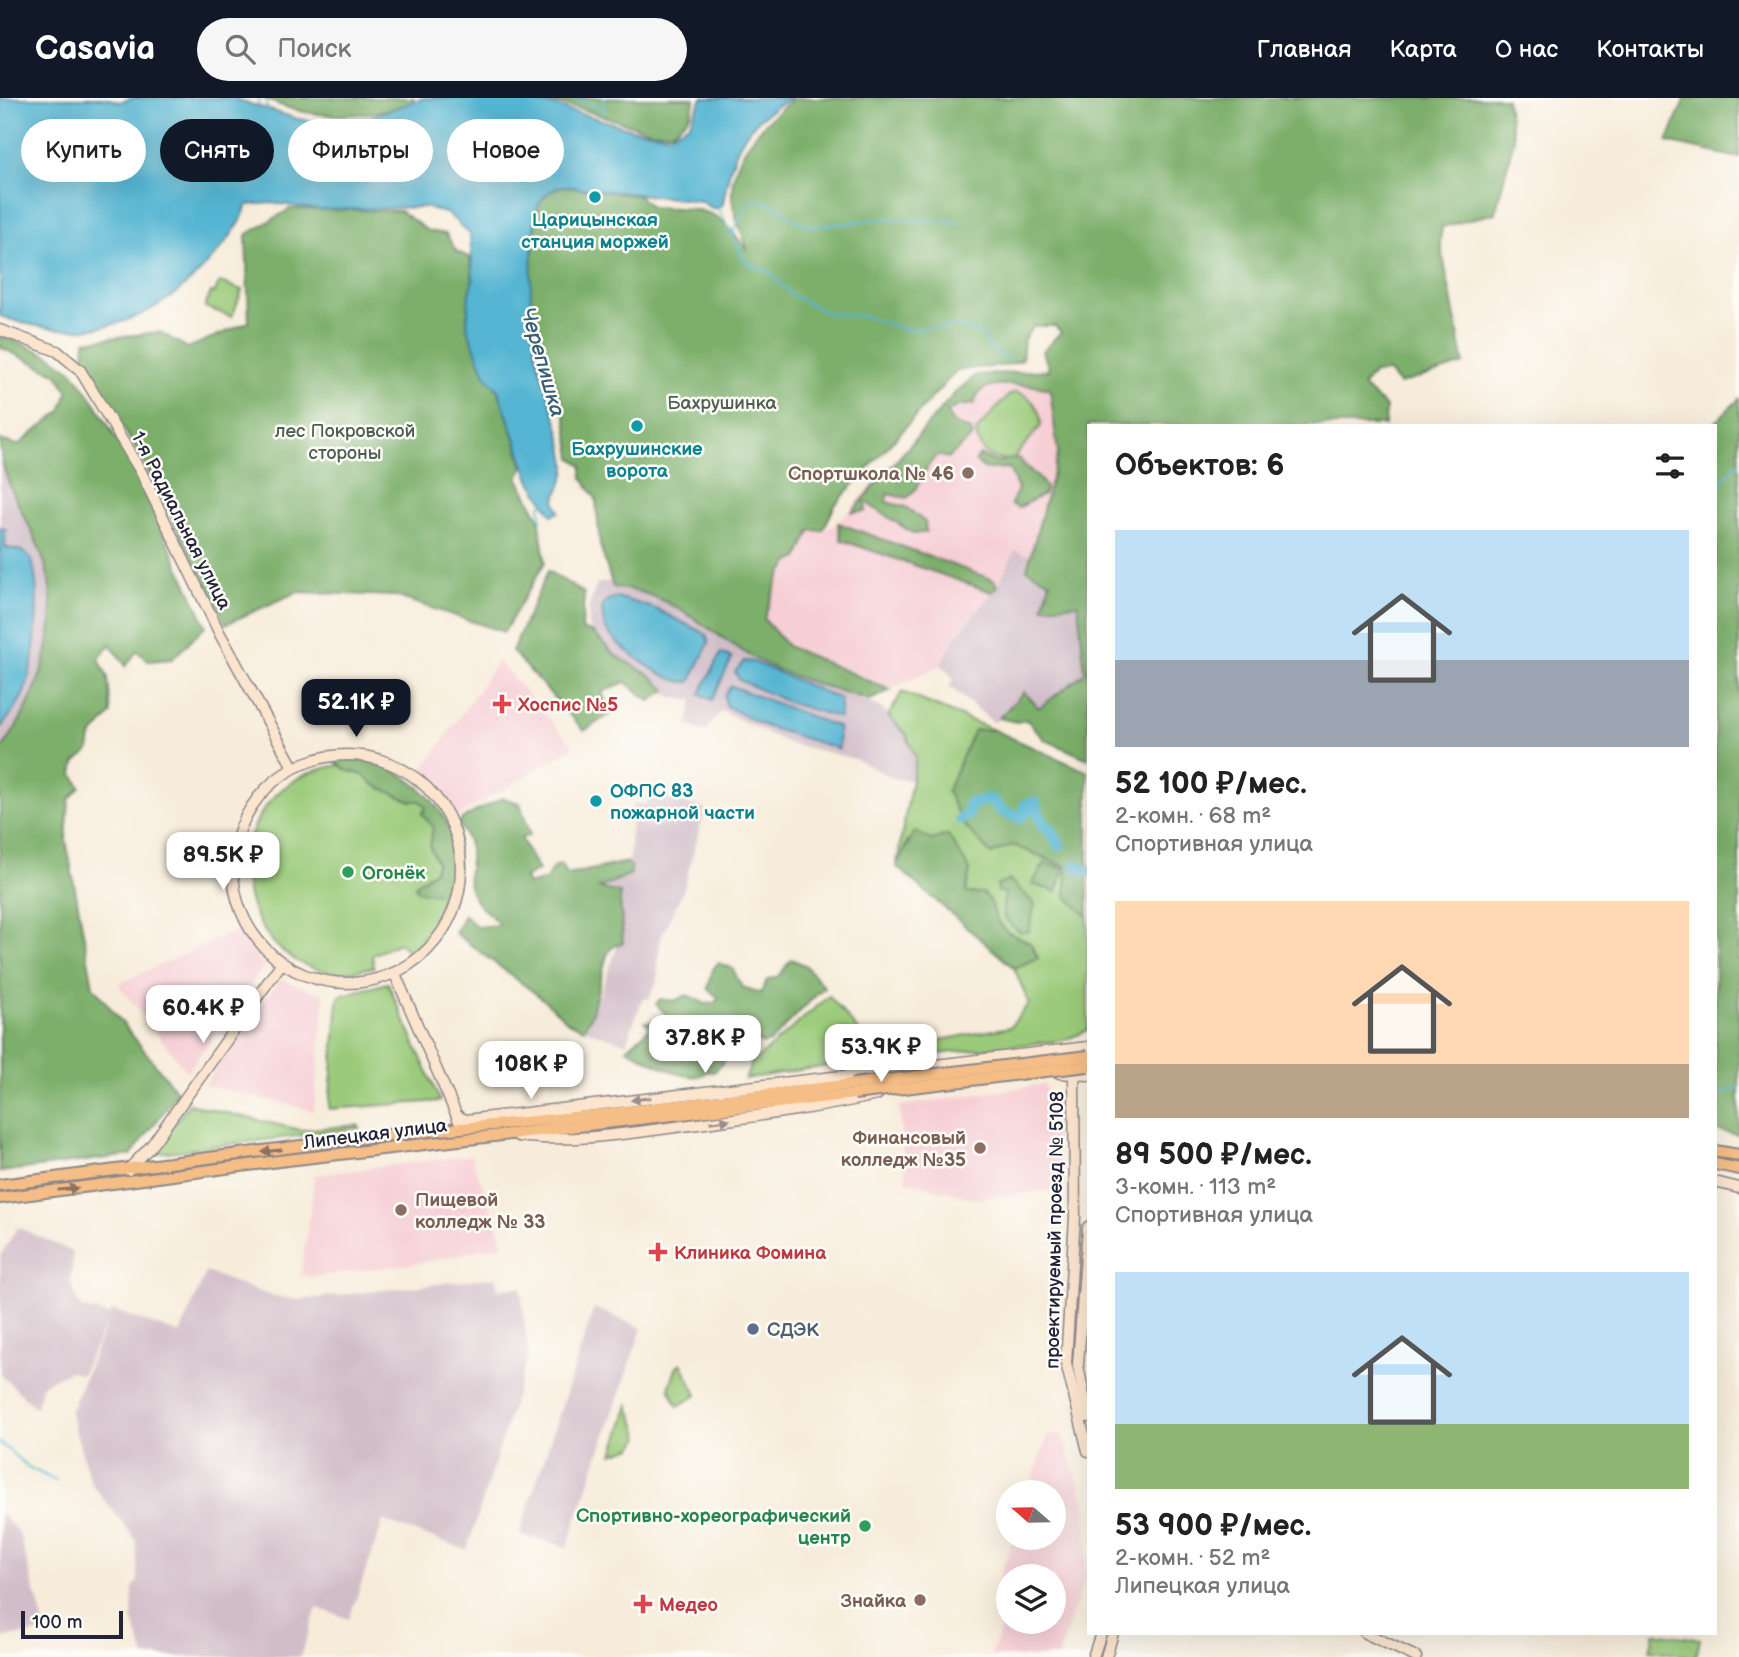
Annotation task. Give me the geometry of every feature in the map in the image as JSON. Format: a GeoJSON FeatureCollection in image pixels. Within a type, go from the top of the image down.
{"type":"FeatureCollection","features":[{"type":"Feature","properties":{"kind":"main road","name":"1-я Радиальная улица"},"geometry":{"type":"LineString","coordinates":[[0,330],[57,351],[80,370],[141,471],[220,634],[293,766]]}},
{"type":"Feature","properties":{"kind":"main road"},"geometry":{"type":"LineString","coordinates":[[339,755],[360,755],[382,760],[406,771],[428,788],[451,821],[462,862],[457,902],[433,946],[395,974],[363,984],[335,986],[302,975],[281,964],[263,945],[243,916],[233,852],[252,803],[293,766],[339,755]]}},
{"type":"Feature","properties":{"kind":"main road"},"geometry":{"type":"LineString","coordinates":[[128,1170],[151,1146],[281,964]]}},
{"type":"Feature","properties":{"kind":"main road"},"geometry":{"type":"LineString","coordinates":[[395,974],[468,1140]]}},
{"type":"Feature","properties":{"kind":"main road"},"geometry":{"type":"LineString","coordinates":[[856,1088],[1087,1047]]}},
{"type":"Feature","properties":{"kind":"main road","name":"проектируемый проезд № 5108"},"geometry":{"type":"LineString","coordinates":[[1074,1048],[1075,1217],[1066,1363],[1087,1447]]}},
{"type":"Feature","properties":{"kind":"main road","name":"Липецкая улица"},"geometry":{"type":"LineString","coordinates":[[0,1198],[517,1136],[1087,1056]]}},
{"type":"Feature","properties":{"kind":"main road","name":"Липецкая улица"},"geometry":{"type":"LineString","coordinates":[[0,1185],[514,1121],[1087,1066]]}},
{"type":"Feature","properties":{"kind":"main road"},"geometry":{"type":"LineString","coordinates":[[457,1116],[466,1120],[556,1110],[979,1081],[1049,1073],[1087,1075]]}},
{"type":"Feature","properties":{"kind":"main road"},"geometry":{"type":"LineString","coordinates":[[514,1121],[556,1110]]}},
{"type":"Feature","properties":{"kind":"main road"},"geometry":{"type":"LineString","coordinates":[[151,1146],[153,1156],[163,1166]]}},
{"type":"Feature","properties":{"kind":"main road"},"geometry":{"type":"LineString","coordinates":[[1717,1151],[1739,1156]]}},
{"type":"Feature","properties":{"kind":"main road"},"geometry":{"type":"LineString","coordinates":[[1717,1164],[1739,1169]]}},
{"type":"Feature","properties":{"kind":"main road"},"geometry":{"type":"LineString","coordinates":[[1717,1182],[1739,1188]]}},
{"type":"Feature","properties":{"kind":"main road","name":"проектируемый проезд № 5108"},"geometry":{"type":"LineString","coordinates":[[1087,1241],[1078,1365],[1087,1412]]}},
{"type":"Feature","properties":{"kind":"main road"},"geometry":{"type":"LineString","coordinates":[[1093,1657],[1100,1635]]}},
{"type":"Feature","properties":{"kind":"main road"},"geometry":{"type":"LineString","coordinates":[[1106,1657],[1112,1635]]}},
{"type":"Feature","properties":{"kind":"main road"},"geometry":{"type":"LineString","coordinates":[[1369,1635],[1416,1657]]}},
{"type":"Feature","properties":{"kind":"shaded area"},"geometry":{"type":"Polygon","coordinates":[[[1037,369],[1050,390],[1058,454],[1029,555],[1015,551],[998,586],[954,639],[941,665],[893,688],[787,646],[764,619],[779,577],[789,563],[798,558],[810,530],[827,529],[838,523],[956,392],[976,375],[1037,369]]]}},
{"type":"Feature","properties":{"kind":"shaded area"},"geometry":{"type":"Polygon","coordinates":[[[0,449],[14,496],[41,551],[52,597],[47,653],[33,697],[18,727],[0,751],[0,449]]]}},
{"type":"Feature","properties":{"kind":"shaded area"},"geometry":{"type":"Polygon","coordinates":[[[1015,550],[1029,555],[1027,569],[1050,582],[1078,604],[1085,673],[1039,708],[1024,692],[994,723],[949,686],[954,679],[941,665],[954,639],[998,586],[1015,550]]]}},
{"type":"Feature","properties":{"kind":"shaded area"},"geometry":{"type":"Polygon","coordinates":[[[617,580],[674,599],[740,647],[881,708],[906,734],[916,758],[913,780],[895,779],[855,759],[788,743],[721,711],[705,732],[687,725],[693,700],[674,698],[655,687],[598,641],[589,625],[589,606],[597,584],[617,580]]]}},
{"type":"Feature","properties":{"kind":"shaded area","name":"Хоспис №5"},"geometry":{"type":"Polygon","coordinates":[[[498,661],[574,747],[455,818],[442,796],[420,774],[498,661]]]}},
{"type":"Feature","properties":{"kind":"shaded area"},"geometry":{"type":"Polygon","coordinates":[[[648,794],[705,809],[683,891],[660,939],[657,981],[649,999],[643,998],[626,1043],[586,1030],[617,948],[623,900],[578,913],[576,897],[628,877],[633,804],[647,804],[648,794]]]}},
{"type":"Feature","properties":{"kind":"shaded area"},"geometry":{"type":"Polygon","coordinates":[[[239,929],[264,966],[187,1072],[118,984],[239,929]]]}},
{"type":"Feature","properties":{"kind":"shaded area"},"geometry":{"type":"Polygon","coordinates":[[[280,979],[325,995],[314,1111],[204,1085],[280,979]]]}},
{"type":"Feature","properties":{"kind":"shaded area","name":"Финансовый колледж №35"},"geometry":{"type":"Polygon","coordinates":[[[1045,1084],[1065,1189],[975,1199],[906,1181],[899,1106],[1045,1084]]]}},
{"type":"Feature","properties":{"kind":"shaded area","name":"Пищевой колледж № 33"},"geometry":{"type":"Polygon","coordinates":[[[471,1155],[504,1245],[419,1263],[310,1277],[301,1275],[315,1175],[471,1155]]]}},
{"type":"Feature","properties":{"kind":"shaded area"},"geometry":{"type":"Polygon","coordinates":[[[18,1227],[73,1252],[71,1282],[77,1301],[83,1308],[110,1315],[112,1310],[180,1334],[206,1272],[268,1295],[299,1300],[497,1277],[498,1289],[521,1287],[528,1357],[467,1550],[383,1521],[349,1619],[317,1608],[300,1657],[145,1657],[132,1618],[133,1588],[138,1582],[136,1540],[91,1483],[70,1413],[109,1317],[81,1375],[70,1371],[43,1384],[36,1408],[0,1374],[0,1256],[18,1227]]]}},
{"type":"Feature","properties":{"kind":"shaded area"},"geometry":{"type":"Polygon","coordinates":[[[594,1308],[642,1328],[567,1547],[519,1535],[594,1308]]]}},
{"type":"Feature","properties":{"kind":"shaded area"},"geometry":{"type":"Polygon","coordinates":[[[1048,1435],[1062,1435],[1086,1504],[1086,1575],[1066,1634],[1066,1564],[1004,1564],[1009,1550],[1066,1550],[1066,1480],[1032,1480],[1048,1435]]]}},
{"type":"Feature","properties":{"kind":"shaded area"},"geometry":{"type":"Polygon","coordinates":[[[0,1512],[19,1533],[46,1632],[6,1637],[0,1644],[0,1512]]]}},
{"type":"Feature","properties":{"kind":"shaded area"},"geometry":{"type":"Polygon","coordinates":[[[999,1634],[1066,1634],[1058,1657],[991,1657],[999,1634]]]}},
{"type":"Feature","properties":{"kind":"green space"},"geometry":{"type":"Polygon","coordinates":[[[264,98],[414,98],[412,103],[394,108],[356,115],[337,115],[300,111],[264,98]]]}},
{"type":"Feature","properties":{"kind":"green space"},"geometry":{"type":"Polygon","coordinates":[[[524,98],[694,98],[694,104],[685,121],[672,132],[651,131],[574,107],[524,98]]]}},
{"type":"Feature","properties":{"kind":"green space","name":"Бахрушинка"},"geometry":{"type":"Polygon","coordinates":[[[795,98],[1506,98],[1514,140],[1495,213],[1442,227],[1440,241],[1464,364],[1399,384],[1389,372],[1374,373],[1362,386],[1386,407],[1385,424],[1087,424],[1087,759],[1045,740],[1027,720],[1016,722],[999,718],[1024,692],[1039,708],[1085,673],[1078,604],[1043,607],[1050,582],[1027,569],[1058,454],[1050,390],[1029,385],[994,386],[981,391],[974,404],[958,406],[947,412],[952,422],[971,431],[973,436],[948,458],[937,455],[907,498],[887,494],[886,502],[906,507],[925,522],[926,532],[914,534],[865,502],[866,511],[852,512],[956,392],[976,375],[1049,370],[1043,351],[1061,332],[1055,326],[1034,326],[1024,339],[1022,360],[1006,365],[956,371],[835,505],[823,530],[810,531],[798,558],[789,563],[779,577],[764,619],[787,646],[891,690],[870,700],[796,677],[754,658],[670,604],[633,590],[613,587],[600,545],[596,499],[582,477],[582,465],[572,458],[566,419],[548,356],[531,329],[529,282],[538,203],[549,191],[562,186],[639,196],[651,207],[688,209],[713,215],[725,223],[747,249],[732,203],[733,181],[743,153],[772,117],[795,98]]]}},
{"type":"Feature","properties":{"kind":"green space"},"geometry":{"type":"Polygon","coordinates":[[[1685,98],[1739,98],[1739,158],[1667,142],[1685,98]]]}},
{"type":"Feature","properties":{"kind":"green space","name":"лес Покровской стороны"},"geometry":{"type":"Polygon","coordinates":[[[290,209],[400,211],[428,231],[446,234],[456,251],[470,258],[473,280],[467,318],[485,375],[498,390],[515,438],[523,468],[518,478],[539,518],[545,562],[504,632],[395,596],[297,592],[226,624],[145,466],[84,359],[85,341],[160,332],[188,348],[249,322],[246,235],[290,209]]]}},
{"type":"Feature","properties":{"kind":"green space"},"geometry":{"type":"Polygon","coordinates":[[[220,282],[242,290],[232,317],[205,307],[211,292],[214,293],[220,282]]]}},
{"type":"Feature","properties":{"kind":"green space"},"geometry":{"type":"Polygon","coordinates":[[[0,334],[51,356],[73,372],[96,404],[137,475],[206,626],[172,659],[149,661],[137,651],[126,666],[110,644],[99,659],[108,678],[111,714],[91,737],[89,751],[75,763],[73,774],[80,787],[69,800],[66,840],[93,986],[178,1093],[131,1155],[0,1172],[0,751],[15,729],[38,681],[46,655],[51,602],[48,576],[40,550],[9,483],[0,440],[18,445],[61,411],[68,392],[57,374],[0,347],[0,334]]]}},
{"type":"Feature","properties":{"kind":"green space"},"geometry":{"type":"Polygon","coordinates":[[[1015,392],[1031,400],[1039,414],[1041,426],[1012,460],[998,459],[983,450],[976,431],[1008,396],[1015,392]]]}},
{"type":"Feature","properties":{"kind":"green space"},"geometry":{"type":"Polygon","coordinates":[[[1739,399],[1739,1135],[1717,1130],[1717,424],[1713,424],[1739,399]]]}},
{"type":"Feature","properties":{"kind":"green space"},"geometry":{"type":"Polygon","coordinates":[[[980,455],[996,462],[1019,458],[1043,483],[1046,488],[1044,494],[1018,508],[1011,504],[1018,489],[1009,468],[985,469],[975,461],[980,455]]]}},
{"type":"Feature","properties":{"kind":"green space"},"geometry":{"type":"Polygon","coordinates":[[[838,523],[994,580],[998,586],[992,592],[841,540],[838,523]]]}},
{"type":"Feature","properties":{"kind":"green space"},"geometry":{"type":"Polygon","coordinates":[[[548,571],[584,593],[582,630],[592,632],[615,655],[651,676],[666,690],[650,701],[625,682],[602,692],[610,714],[584,731],[512,651],[548,571]]]}},
{"type":"Feature","properties":{"kind":"green space"},"geometry":{"type":"Polygon","coordinates":[[[902,692],[994,730],[974,731],[1013,845],[1067,867],[1087,915],[1087,1030],[1065,1040],[826,1066],[745,1079],[752,1063],[829,996],[876,1052],[1010,1027],[1029,1003],[1014,968],[1038,958],[1030,943],[1007,932],[997,921],[990,900],[982,893],[965,893],[931,840],[908,840],[896,866],[916,758],[906,734],[888,716],[902,692]]]}},
{"type":"Feature","properties":{"kind":"green space"},"geometry":{"type":"Polygon","coordinates":[[[974,730],[994,730],[1087,772],[1087,916],[1066,896],[1067,867],[1013,845],[991,854],[962,823],[947,791],[974,730]]]}},
{"type":"Feature","properties":{"kind":"green space"},"geometry":{"type":"Polygon","coordinates":[[[332,759],[359,759],[385,766],[408,779],[429,797],[445,819],[455,843],[457,869],[451,896],[418,891],[415,885],[434,871],[437,863],[430,847],[433,827],[422,814],[426,807],[420,801],[410,801],[374,785],[363,775],[346,770],[332,759]]]}},
{"type":"Feature","properties":{"kind":"green space","name":"Огонёк"},"geometry":{"type":"Polygon","coordinates":[[[340,765],[359,765],[429,805],[450,881],[441,916],[410,953],[399,943],[372,955],[374,967],[331,972],[295,960],[268,936],[252,905],[246,870],[251,835],[268,803],[298,779],[340,765]]]}},
{"type":"Feature","properties":{"kind":"green space"},"geometry":{"type":"Polygon","coordinates":[[[502,798],[520,803],[530,835],[521,838],[538,870],[525,878],[528,885],[546,880],[553,867],[561,864],[567,875],[627,862],[631,867],[631,874],[599,888],[620,893],[623,943],[612,947],[607,955],[591,1016],[584,1029],[569,1023],[544,1000],[455,933],[464,915],[477,927],[499,925],[476,902],[471,892],[469,844],[458,824],[463,818],[502,798]]]}},
{"type":"Feature","properties":{"kind":"green space"},"geometry":{"type":"Polygon","coordinates":[[[915,831],[931,840],[948,835],[970,870],[966,893],[982,893],[990,900],[997,921],[1007,932],[1030,943],[1038,958],[1014,968],[896,866],[915,831]]]}},
{"type":"Feature","properties":{"kind":"green space"},"geometry":{"type":"Polygon","coordinates":[[[1045,863],[1064,868],[1057,892],[1032,884],[1045,863]]]}},
{"type":"Feature","properties":{"kind":"green space"},"geometry":{"type":"Polygon","coordinates":[[[1010,880],[1035,904],[1029,931],[1021,933],[1004,916],[1005,893],[997,891],[997,885],[1010,880]]]}},
{"type":"Feature","properties":{"kind":"green space"},"geometry":{"type":"Polygon","coordinates":[[[791,959],[805,965],[824,987],[770,1042],[763,1044],[757,1041],[716,1052],[700,1045],[695,1047],[724,1061],[714,1072],[707,1071],[700,1076],[668,1070],[627,1049],[651,1027],[645,1022],[665,1021],[666,1014],[656,1004],[660,999],[674,1001],[687,995],[706,1004],[714,1003],[719,998],[708,989],[713,969],[718,963],[732,968],[742,987],[761,993],[767,980],[779,976],[791,959]]]}},
{"type":"Feature","properties":{"kind":"green space"},"geometry":{"type":"Polygon","coordinates":[[[388,983],[440,1101],[329,1109],[338,1000],[341,995],[388,983]]]}},
{"type":"Feature","properties":{"kind":"green space"},"geometry":{"type":"Polygon","coordinates":[[[189,1104],[300,1130],[358,1125],[360,1128],[152,1154],[189,1104]]]}},
{"type":"Feature","properties":{"kind":"green space"},"geometry":{"type":"Polygon","coordinates":[[[681,1363],[697,1395],[678,1406],[669,1388],[677,1366],[681,1363]]]}},
{"type":"Feature","properties":{"kind":"green space"},"geometry":{"type":"Polygon","coordinates":[[[629,1405],[640,1437],[633,1447],[613,1454],[629,1405]]]}},
{"type":"Feature","properties":{"kind":"green space"},"geometry":{"type":"Polygon","coordinates":[[[1654,1635],[1700,1639],[1696,1657],[1650,1650],[1654,1635]]]}},
{"type":"Feature","properties":{"kind":"water"},"geometry":{"type":"Polygon","coordinates":[[[0,98],[107,98],[119,102],[133,98],[232,98],[298,119],[288,119],[288,182],[433,182],[433,119],[355,119],[367,118],[424,98],[507,98],[555,106],[632,129],[670,135],[689,124],[702,98],[792,98],[762,117],[742,140],[730,169],[723,204],[718,208],[712,208],[701,201],[562,186],[541,201],[534,232],[532,321],[536,352],[559,429],[566,465],[564,479],[555,500],[559,512],[552,515],[530,480],[498,390],[485,375],[467,327],[469,293],[473,280],[470,234],[448,214],[426,207],[321,210],[272,203],[247,205],[239,224],[216,254],[191,280],[165,301],[136,316],[106,326],[73,329],[38,326],[0,316],[0,98]]]}},
{"type":"Feature","properties":{"kind":"water"},"geometry":{"type":"Polygon","coordinates":[[[0,528],[6,529],[5,547],[22,551],[31,558],[37,606],[28,680],[22,698],[0,729],[0,528]]]}},
{"type":"Feature","properties":{"kind":"water"},"geometry":{"type":"Polygon","coordinates":[[[617,597],[656,609],[706,634],[709,643],[690,682],[680,681],[656,671],[612,637],[604,624],[602,607],[607,600],[617,597]]]}},
{"type":"Feature","properties":{"kind":"water"},"geometry":{"type":"Polygon","coordinates":[[[721,653],[732,658],[712,700],[700,694],[721,653]]]}},
{"type":"Feature","properties":{"kind":"water"},"geometry":{"type":"Polygon","coordinates":[[[744,661],[754,662],[840,699],[840,718],[790,703],[739,680],[735,672],[744,661]]]}},
{"type":"Feature","properties":{"kind":"water"},"geometry":{"type":"Polygon","coordinates":[[[731,686],[838,727],[839,749],[765,726],[726,706],[724,696],[731,686]]]}},
{"type":"Feature","properties":{"kind":"waterway"},"geometry":{"type":"LineString","coordinates":[[258,104],[260,98]]}},
{"type":"Feature","properties":{"kind":"waterway"},"geometry":{"type":"LineString","coordinates":[[266,98],[267,107]]}},
{"type":"Feature","properties":{"kind":"waterway"},"geometry":{"type":"LineString","coordinates":[[572,98],[605,109]]}},
{"type":"Feature","properties":{"kind":"waterway"},"geometry":{"type":"LineString","coordinates":[[604,98],[604,114]]}},
{"type":"Feature","properties":{"kind":"waterway"},"geometry":{"type":"LineString","coordinates":[[732,234],[747,204],[754,199],[771,204],[799,222],[815,227],[885,218],[961,222]]}},
{"type":"Feature","properties":{"kind":"waterway"},"geometry":{"type":"LineString","coordinates":[[718,208],[747,264],[767,270],[792,295],[827,313],[864,316],[907,330],[957,326],[981,332],[991,348],[1008,359]]}},
{"type":"Feature","properties":{"kind":"waterway"},"geometry":{"type":"LineString","coordinates":[[1717,486],[1739,463]]}},
{"type":"Feature","properties":{"kind":"waterway"},"geometry":{"type":"LineString","coordinates":[[541,521],[540,507],[544,502]]}},
{"type":"Feature","properties":{"kind":"waterway","name":"Черепишка"},"geometry":{"type":"LineString","coordinates":[[961,819],[968,815],[970,804],[990,799],[1002,811],[1019,818],[1026,812],[1025,805],[1035,803],[1044,827],[1050,828],[1059,845]]}},
{"type":"Feature","properties":{"kind":"waterway","name":"Черепишка"},"geometry":{"type":"LineString","coordinates":[[1076,866],[1087,871]]}},
{"type":"Feature","properties":{"kind":"waterway"},"geometry":{"type":"LineString","coordinates":[[1717,1092],[1724,1093],[1739,1087]]}},
{"type":"Feature","properties":{"kind":"waterway"},"geometry":{"type":"LineString","coordinates":[[0,1443],[28,1467],[56,1481]]}},
{"type":"Feature","properties":{"kind":"place","name":"Царицынская станция моржей"},"geometry":{"type":"Point","coordinates":[595,197]}},
{"type":"Feature","properties":{"kind":"place","name":"Бахрушинские ворота"},"geometry":{"type":"Point","coordinates":[637,426]}},
{"type":"Feature","properties":{"kind":"place","name":"Спортшкола № 46"},"geometry":{"type":"Point","coordinates":[968,473]}},
{"type":"Feature","properties":{"kind":"place","name":"Хоспис №5"},"geometry":{"type":"Point","coordinates":[502,704]}},
{"type":"Feature","properties":{"kind":"place","name":"ОФПС 83 пожарной части"},"geometry":{"type":"Point","coordinates":[596,801]}},
{"type":"Feature","properties":{"kind":"place","name":"Огонёк"},"geometry":{"type":"Point","coordinates":[348,872]}},
{"type":"Feature","properties":{"kind":"place","name":"Финансовый колледж №35"},"geometry":{"type":"Point","coordinates":[980,1148]}},
{"type":"Feature","properties":{"kind":"place","name":"Пищевой колледж № 33"},"geometry":{"type":"Point","coordinates":[401,1210]}},
{"type":"Feature","properties":{"kind":"place","name":"Клиника Фомина"},"geometry":{"type":"Point","coordinates":[658,1252]}},
{"type":"Feature","properties":{"kind":"place","name":"СДЭК"},"geometry":{"type":"Point","coordinates":[753,1329]}},
{"type":"Feature","properties":{"kind":"place","name":"Спортивно-хореографический центр"},"geometry":{"type":"Point","coordinates":[865,1526]}},
{"type":"Feature","properties":{"kind":"place","name":"Знайка"},"geometry":{"type":"Point","coordinates":[920,1600]}},
{"type":"Feature","properties":{"kind":"place","name":"Медео"},"geometry":{"type":"Point","coordinates":[643,1604]}}]}
